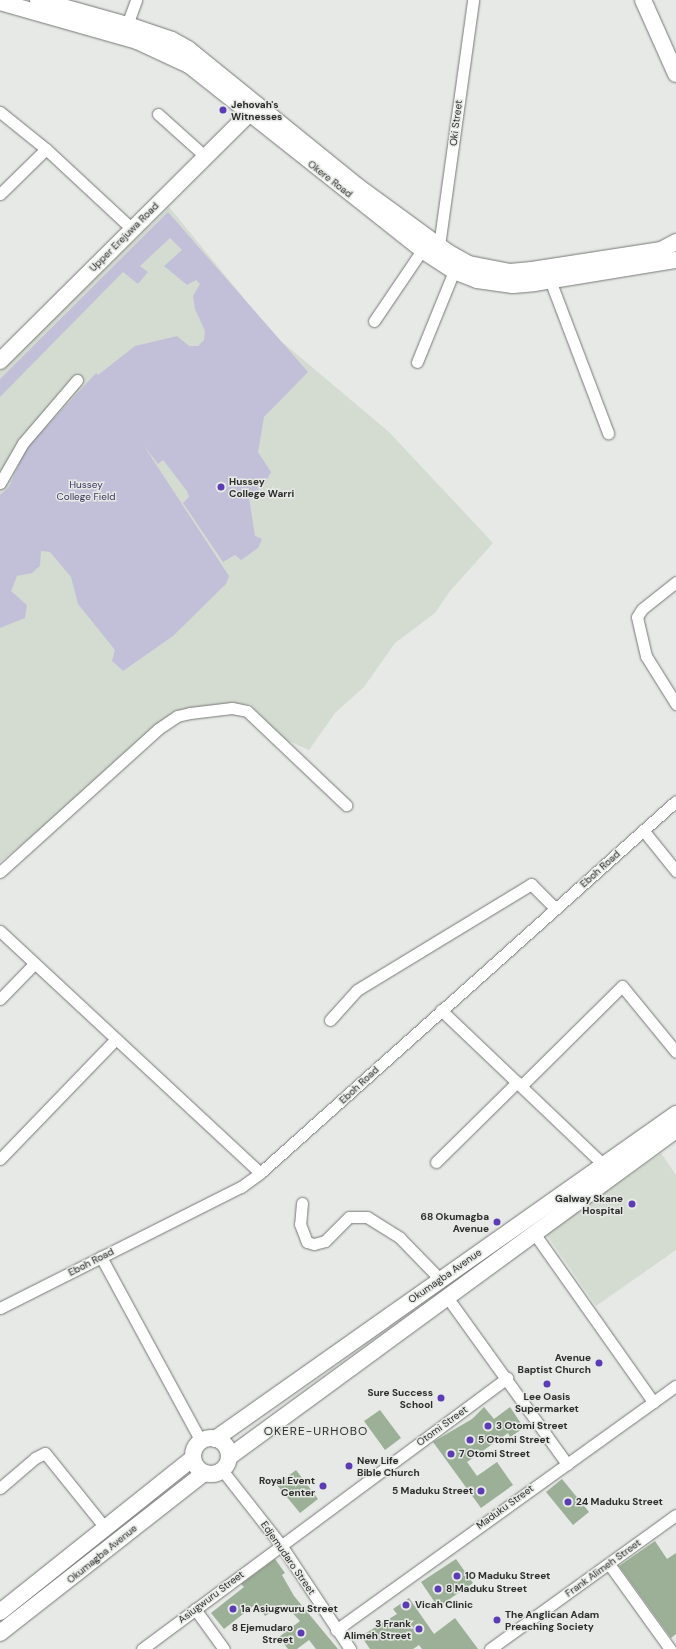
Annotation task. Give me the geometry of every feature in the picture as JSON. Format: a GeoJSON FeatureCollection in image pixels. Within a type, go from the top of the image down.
{"type":"FeatureCollection","features":[{"type":"Feature","properties":{"kind":"main road","name":"Okere Road"},"geometry":{"type":"LineString","coordinates":[[38,0],[127,25],[172,40],[194,53],[357,186],[439,246],[469,264],[510,272],[650,252],[676,242]]}},
{"type":"Feature","properties":{"kind":"main road"},"geometry":{"type":"LineString","coordinates":[[643,0],[676,74]]}},
{"type":"Feature","properties":{"kind":"main road","name":"Okere Road"},"geometry":{"type":"LineString","coordinates":[[0,2],[137,41],[172,56],[205,77],[249,114],[422,250],[454,271],[495,284],[513,285],[676,260]]}},
{"type":"Feature","properties":{"kind":"main road","name":"Upper Erejuwa Road"},"geometry":{"type":"LineString","coordinates":[[0,361],[249,114]]}},
{"type":"Feature","properties":{"kind":"main road","name":"Okumagba Avenue"},"geometry":{"type":"LineString","coordinates":[[208,1440],[676,1114]]}},
{"type":"Feature","properties":{"kind":"main road","name":"Okumagba Avenue"},"geometry":{"type":"LineString","coordinates":[[225,1463],[447,1297],[676,1130]]}},
{"type":"Feature","properties":{"kind":"main road"},"geometry":{"type":"LineString","coordinates":[[208,1440],[225,1445],[225,1463],[213,1474],[204,1473],[196,1467],[193,1458],[195,1448],[208,1440]]}},
{"type":"Feature","properties":{"kind":"main road","name":"Okumagba Avenue"},"geometry":{"type":"LineString","coordinates":[[0,1612],[106,1529],[193,1458]]}},
{"type":"Feature","properties":{"kind":"main road","name":"Okumagba Avenue"},"geometry":{"type":"LineString","coordinates":[[0,1633],[204,1473]]}},
{"type":"Feature","properties":{"kind":"street"},"geometry":{"type":"LineString","coordinates":[[127,25],[136,0]]}},
{"type":"Feature","properties":{"kind":"street","name":"Oki Street"},"geometry":{"type":"LineString","coordinates":[[439,246],[473,0]]}},
{"type":"Feature","properties":{"kind":"street"},"geometry":{"type":"LineString","coordinates":[[0,112],[46,149],[132,229]]}},
{"type":"Feature","properties":{"kind":"street"},"geometry":{"type":"LineString","coordinates":[[158,114],[206,157]]}},
{"type":"Feature","properties":{"kind":"street"},"geometry":{"type":"LineString","coordinates":[[0,194],[46,149]]}},
{"type":"Feature","properties":{"kind":"street"},"geometry":{"type":"LineString","coordinates":[[374,320],[422,250]]}},
{"type":"Feature","properties":{"kind":"street"},"geometry":{"type":"LineString","coordinates":[[417,362],[454,271]]}},
{"type":"Feature","properties":{"kind":"street"},"geometry":{"type":"LineString","coordinates":[[550,280],[608,433]]}},
{"type":"Feature","properties":{"kind":"street"},"geometry":{"type":"LineString","coordinates":[[0,482],[23,442],[77,380]]}},
{"type":"Feature","properties":{"kind":"street"},"geometry":{"type":"LineString","coordinates":[[676,582],[642,609],[637,617],[646,656],[676,704]]}},
{"type":"Feature","properties":{"kind":"street"},"geometry":{"type":"LineString","coordinates":[[0,872],[158,729],[177,716],[190,713],[232,708],[247,711],[346,805]]}},
{"type":"Feature","properties":{"kind":"street","name":"Eboh Road"},"geometry":{"type":"LineString","coordinates":[[0,1307],[241,1187],[260,1174],[441,1010],[676,801]]}},
{"type":"Feature","properties":{"kind":"street"},"geometry":{"type":"LineString","coordinates":[[643,830],[676,872]]}},
{"type":"Feature","properties":{"kind":"street"},"geometry":{"type":"LineString","coordinates":[[330,1020],[357,990],[531,884],[555,908]]}},
{"type":"Feature","properties":{"kind":"street"},"geometry":{"type":"LineString","coordinates":[[0,931],[260,1174]]}},
{"type":"Feature","properties":{"kind":"street"},"geometry":{"type":"LineString","coordinates":[[0,999],[34,964]]}},
{"type":"Feature","properties":{"kind":"street"},"geometry":{"type":"LineString","coordinates":[[436,1162],[622,986],[676,1052]]}},
{"type":"Feature","properties":{"kind":"street"},"geometry":{"type":"LineString","coordinates":[[441,1010],[604,1165]]}},
{"type":"Feature","properties":{"kind":"street"},"geometry":{"type":"LineString","coordinates":[[0,1159],[116,1039]]}},
{"type":"Feature","properties":{"kind":"street"},"geometry":{"type":"LineString","coordinates":[[302,1203],[300,1224],[307,1242],[314,1244],[325,1241],[349,1217],[367,1217],[400,1238],[440,1279]]}},
{"type":"Feature","properties":{"kind":"street"},"geometry":{"type":"LineString","coordinates":[[534,1233],[653,1402]]}},
{"type":"Feature","properties":{"kind":"street"},"geometry":{"type":"LineString","coordinates":[[101,1256],[208,1440]]}},
{"type":"Feature","properties":{"kind":"street"},"geometry":{"type":"LineString","coordinates":[[447,1297],[567,1464]]}},
{"type":"Feature","properties":{"kind":"street","name":"Otomi Street"},"geometry":{"type":"LineString","coordinates":[[281,1545],[506,1378]]}},
{"type":"Feature","properties":{"kind":"street","name":"Maduku Street"},"geometry":{"type":"LineString","coordinates":[[336,1630],[676,1386]]}},
{"type":"Feature","properties":{"kind":"street"},"geometry":{"type":"LineString","coordinates":[[0,1488],[35,1458],[45,1453],[106,1529]]}},
{"type":"Feature","properties":{"kind":"street","name":"Edjemudaro Street"},"geometry":{"type":"LineString","coordinates":[[225,1463],[350,1649]]}},
{"type":"Feature","properties":{"kind":"street","name":"Frank Alimeh Street"},"geometry":{"type":"LineString","coordinates":[[490,1649],[676,1515]]}},
{"type":"Feature","properties":{"kind":"street","name":"Asiugwuru Street"},"geometry":{"type":"LineString","coordinates":[[142,1649],[281,1545]]}},
{"type":"Feature","properties":{"kind":"street"},"geometry":{"type":"LineString","coordinates":[[609,1564],[670,1649]]}},
{"type":"Feature","properties":{"kind":"street"},"geometry":{"type":"LineString","coordinates":[[195,1609],[224,1649]]}},
{"type":"Feature","properties":{"kind":"shaded area","name":"Hussey College Warri"},"geometry":{"type":"Polygon","coordinates":[[[169,207],[275,336],[389,432],[493,543],[450,591],[435,613],[395,643],[364,687],[335,713],[309,750],[284,739],[250,704],[188,711],[0,862],[0,371],[169,207]]]}},
{"type":"Feature","properties":{"kind":"shaded area","name":"Galway Skane Hospital"},"geometry":{"type":"Polygon","coordinates":[[[661,1153],[676,1175],[676,1250],[596,1306],[546,1234],[661,1153]]]}},
{"type":"Feature","properties":{"kind":"green space","name":"Hussey College Field"},"geometry":{"type":"Polygon","coordinates":[[[168,212],[308,372],[264,417],[258,452],[271,472],[264,485],[249,498],[255,536],[262,539],[258,548],[241,560],[235,555],[223,562],[183,503],[189,497],[187,491],[163,460],[158,464],[144,446],[229,576],[226,584],[173,636],[123,671],[112,661],[115,650],[78,604],[71,577],[50,552],[41,551],[40,566],[32,573],[17,576],[11,591],[27,605],[25,618],[0,628],[0,495],[9,487],[25,450],[96,373],[98,375],[135,346],[177,336],[189,346],[198,346],[204,340],[205,331],[195,309],[193,296],[200,284],[196,280],[187,285],[164,266],[182,250],[170,238],[140,266],[148,272],[138,284],[123,272],[0,397],[0,379],[168,212]]]}},
{"type":"Feature","properties":{"kind":"building"},"geometry":{"type":"Polygon","coordinates":[[[484,1407],[494,1419],[510,1407],[524,1428],[510,1437],[508,1433],[467,1462],[477,1476],[497,1462],[513,1485],[481,1508],[433,1442],[472,1419],[484,1407]]]}},
{"type":"Feature","properties":{"kind":"building"},"geometry":{"type":"Polygon","coordinates":[[[380,1410],[401,1438],[385,1450],[364,1421],[380,1410]]]}},
{"type":"Feature","properties":{"kind":"building"},"geometry":{"type":"Polygon","coordinates":[[[296,1470],[318,1499],[300,1513],[277,1485],[296,1470]]]}},
{"type":"Feature","properties":{"kind":"building","name":"24 Maduku Street"},"geometry":{"type":"Polygon","coordinates":[[[562,1479],[589,1512],[573,1525],[546,1492],[562,1479]]]}},
{"type":"Feature","properties":{"kind":"building"},"geometry":{"type":"Polygon","coordinates":[[[655,1541],[667,1559],[676,1553],[676,1634],[671,1638],[619,1566],[655,1541]]]}},
{"type":"Feature","properties":{"kind":"building"},"geometry":{"type":"Polygon","coordinates":[[[275,1559],[285,1573],[282,1575],[294,1596],[338,1649],[316,1649],[309,1640],[297,1649],[288,1649],[279,1637],[300,1621],[284,1604],[265,1616],[257,1603],[224,1629],[211,1613],[244,1587],[241,1584],[275,1559]]]}},
{"type":"Feature","properties":{"kind":"building"},"geometry":{"type":"Polygon","coordinates":[[[456,1559],[473,1583],[438,1607],[421,1582],[456,1559]]]}},
{"type":"Feature","properties":{"kind":"building"},"geometry":{"type":"Polygon","coordinates":[[[409,1598],[434,1634],[455,1618],[478,1649],[422,1649],[419,1645],[413,1649],[370,1649],[361,1636],[397,1614],[393,1609],[409,1598]]]}},
{"type":"Feature","properties":{"kind":"place","name":"Jehovah's Witnesses"},"geometry":{"type":"Point","coordinates":[223,110]}},
{"type":"Feature","properties":{"kind":"place","name":"Hussey College Warri"},"geometry":{"type":"Point","coordinates":[221,487]}},
{"type":"Feature","properties":{"kind":"place","name":"Galway Skane Hospital"},"geometry":{"type":"Point","coordinates":[632,1204]}},
{"type":"Feature","properties":{"kind":"place","name":"68 Okumagba Avenue"},"geometry":{"type":"Point","coordinates":[497,1222]}},
{"type":"Feature","properties":{"kind":"place","name":"Avenue Baptist Church"},"geometry":{"type":"Point","coordinates":[599,1363]}},
{"type":"Feature","properties":{"kind":"place","name":"Lee Oasis Supermarket"},"geometry":{"type":"Point","coordinates":[547,1384]}},
{"type":"Feature","properties":{"kind":"place","name":"Sure Success School"},"geometry":{"type":"Point","coordinates":[441,1398]}},
{"type":"Feature","properties":{"kind":"place","name":"3 Otomi Street"},"geometry":{"type":"Point","coordinates":[488,1426]}},
{"type":"Feature","properties":{"kind":"place","name":"5 Otomi Street"},"geometry":{"type":"Point","coordinates":[470,1440]}},
{"type":"Feature","properties":{"kind":"place","name":"7 Otomi Street"},"geometry":{"type":"Point","coordinates":[451,1454]}},
{"type":"Feature","properties":{"kind":"place","name":"New Life Bible Church"},"geometry":{"type":"Point","coordinates":[349,1466]}},
{"type":"Feature","properties":{"kind":"place","name":"Royal Event Center"},"geometry":{"type":"Point","coordinates":[323,1486]}},
{"type":"Feature","properties":{"kind":"place","name":"5 Maduku Street"},"geometry":{"type":"Point","coordinates":[481,1491]}},
{"type":"Feature","properties":{"kind":"place","name":"24 Maduku Street"},"geometry":{"type":"Point","coordinates":[568,1502]}},
{"type":"Feature","properties":{"kind":"place","name":"10 Maduku Street"},"geometry":{"type":"Point","coordinates":[457,1576]}},
{"type":"Feature","properties":{"kind":"place","name":"8 Maduku Street"},"geometry":{"type":"Point","coordinates":[438,1589]}},
{"type":"Feature","properties":{"kind":"place","name":"Vicah Clinic"},"geometry":{"type":"Point","coordinates":[406,1605]}},
{"type":"Feature","properties":{"kind":"place","name":"1a Asiugwuru Street"},"geometry":{"type":"Point","coordinates":[233,1609]}},
{"type":"Feature","properties":{"kind":"place","name":"The Anglican Adam Preaching Society"},"geometry":{"type":"Point","coordinates":[497,1620]}},
{"type":"Feature","properties":{"kind":"place","name":"3 Frank Alimeh Street"},"geometry":{"type":"Point","coordinates":[419,1629]}},
{"type":"Feature","properties":{"kind":"place","name":"8 Ejemudaro Street"},"geometry":{"type":"Point","coordinates":[301,1633]}},
{"type":"Feature","properties":{"kind":"district","name":"OKERE-URHOBO"},"geometry":{"type":"Point","coordinates":[316,1432]}}]}
